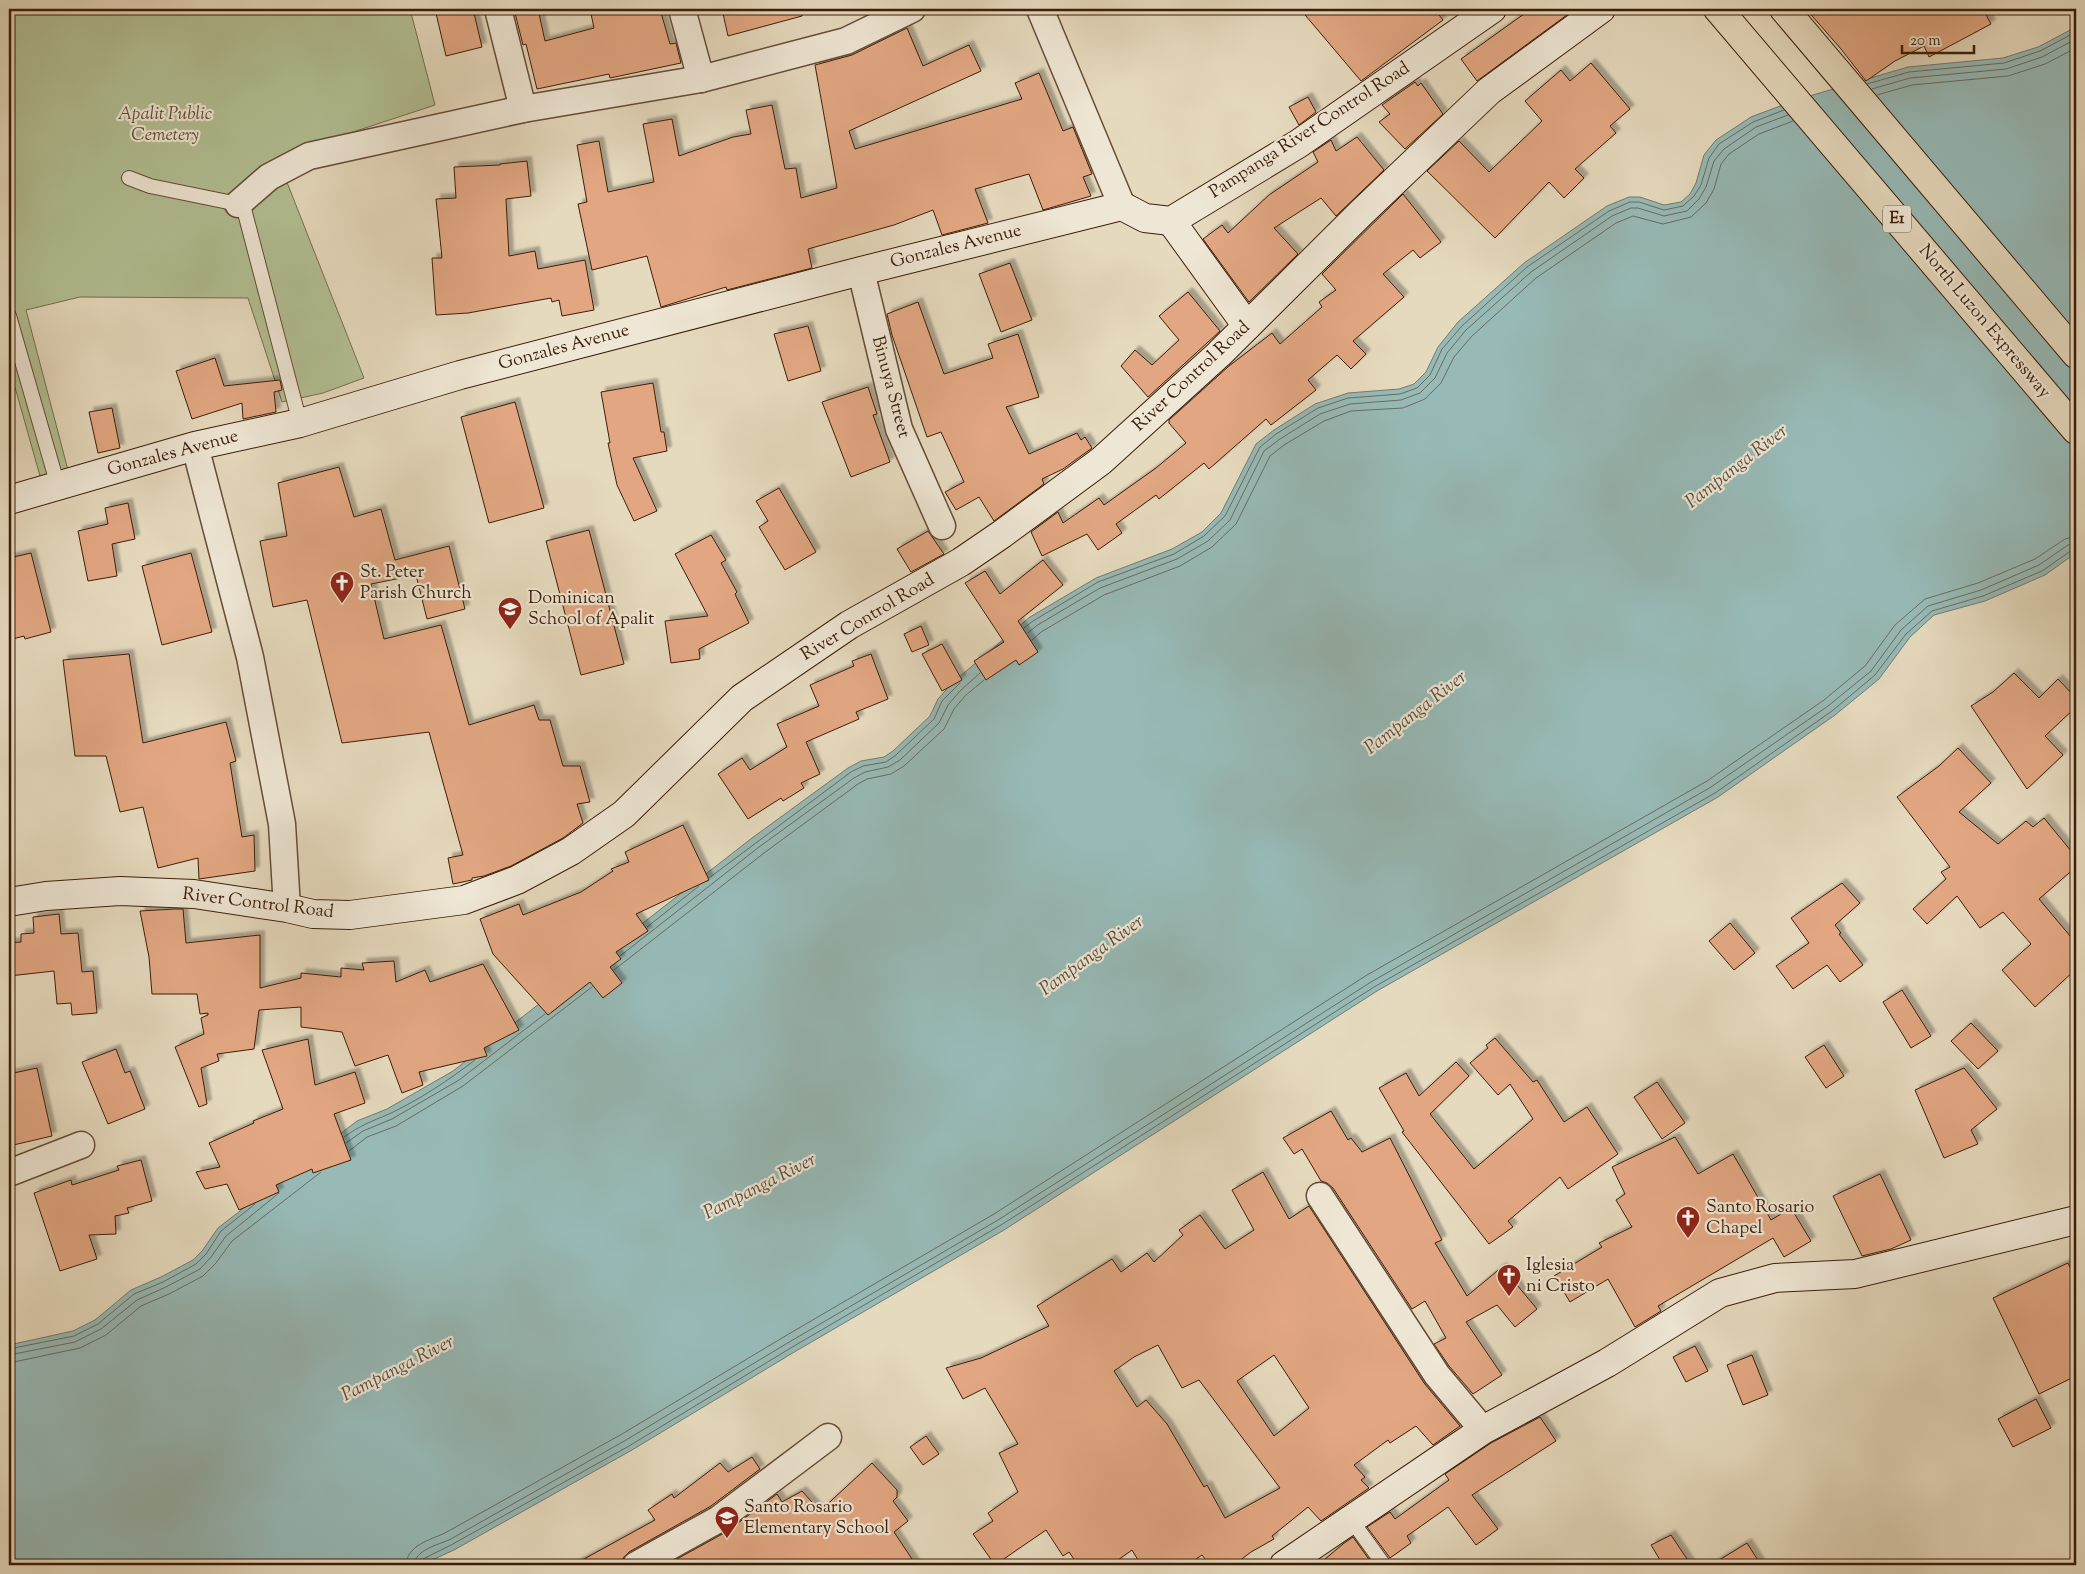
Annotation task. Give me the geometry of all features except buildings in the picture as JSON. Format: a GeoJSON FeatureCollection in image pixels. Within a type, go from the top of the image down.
{"type":"FeatureCollection","features":[{"type":"Feature","properties":{"kind":"highway","name":"North Luzon Expressway"},"geometry":{"type":"LineString","coordinates":[[1718,9],[2076,430]]}},
{"type":"Feature","properties":{"kind":"highway"},"geometry":{"type":"LineString","coordinates":[[1784,9],[2076,354]]}},
{"type":"Feature","properties":{"kind":"street"},"geometry":{"type":"LineString","coordinates":[[498,9],[523,109]]}},
{"type":"Feature","properties":{"kind":"street"},"geometry":{"type":"LineString","coordinates":[[682,9],[701,80]]}},
{"type":"Feature","properties":{"kind":"street"},"geometry":{"type":"LineString","coordinates":[[238,204],[269,177],[309,156],[523,109],[701,80],[846,41],[912,9]]}},
{"type":"Feature","properties":{"kind":"street"},"geometry":{"type":"LineString","coordinates":[[1040,9],[1122,206],[1145,218],[1171,221],[1248,326]]}},
{"type":"Feature","properties":{"kind":"street","name":"Pampanga River Control Road"},"geometry":{"type":"LineString","coordinates":[[1171,221],[1298,144],[1492,9]]}},
{"type":"Feature","properties":{"kind":"street","name":"River Control Road"},"geometry":{"type":"LineString","coordinates":[[9,902],[46,896],[120,891],[194,894],[314,914],[350,915],[464,900],[517,880],[572,851],[624,814],[742,698],[849,625],[961,562],[1101,461],[1248,326],[1361,212],[1489,92],[1601,9]]}},
{"type":"Feature","properties":{"kind":"street","name":"Gonzales Avenue"},"geometry":{"type":"LineString","coordinates":[[9,500],[195,446],[300,423],[460,375],[860,271],[1122,206]]}},
{"type":"Feature","properties":{"kind":"street","name":"Binuya Street"},"geometry":{"type":"LineString","coordinates":[[860,271],[899,429],[942,526]]}},
{"type":"Feature","properties":{"kind":"street"},"geometry":{"type":"LineString","coordinates":[[195,446],[250,657],[282,824],[287,908]]}},
{"type":"Feature","properties":{"kind":"street"},"geometry":{"type":"LineString","coordinates":[[9,1174],[81,1145]]}},
{"type":"Feature","properties":{"kind":"street"},"geometry":{"type":"LineString","coordinates":[[1320,1196],[1437,1375],[1483,1430]]}},
{"type":"Feature","properties":{"kind":"street"},"geometry":{"type":"LineString","coordinates":[[1284,1565],[1352,1521],[1483,1430],[1607,1364],[1720,1293],[1776,1278],[1855,1274],[2076,1220]]}},
{"type":"Feature","properties":{"kind":"street"},"geometry":{"type":"LineString","coordinates":[[636,1565],[719,1519],[828,1437]]}},
{"type":"Feature","properties":{"kind":"lane"},"geometry":{"type":"LineString","coordinates":[[129,178],[150,186],[238,204],[244,209],[300,423]]}},
{"type":"Feature","properties":{"kind":"lane"},"geometry":{"type":"LineString","coordinates":[[9,316],[58,486]]}},
{"type":"Feature","properties":{"kind":"lane"},"geometry":{"type":"LineString","coordinates":[[1352,1521],[1384,1565]]}},
{"type":"Feature","properties":{"kind":"green space","name":"Apalit Public Cemetery"},"geometry":{"type":"Polygon","coordinates":[[[9,9],[410,9],[435,105],[277,157],[364,378],[323,393],[282,402],[248,298],[80,297],[26,310],[69,474],[42,483],[9,366],[9,9]]]}},
{"type":"Feature","properties":{"kind":"water","name":"Pampanga River"},"geometry":{"type":"Polygon","coordinates":[[[2076,27],[2076,553],[2045,575],[1985,601],[1934,615],[1910,637],[1879,679],[1835,715],[1718,797],[1377,991],[1004,1230],[796,1351],[632,1450],[454,1550],[421,1565],[9,1565],[9,1345],[73,1331],[95,1320],[131,1290],[193,1260],[202,1251],[218,1228],[357,1121],[387,1109],[453,1071],[752,838],[848,768],[861,761],[884,757],[893,751],[930,716],[938,699],[952,683],[1030,617],[1096,578],[1172,549],[1202,532],[1221,513],[1256,444],[1274,430],[1315,404],[1348,393],[1399,389],[1414,384],[1426,372],[1438,347],[1458,322],[1524,263],[1607,206],[1629,197],[1640,197],[1664,205],[1681,202],[1690,194],[1696,183],[1704,155],[1716,140],[1751,117],[1796,100],[1908,67],[2003,58],[2038,47],[2076,27]]]}},
{"type":"Feature","properties":{"kind":"place","name":"St. Peter Parish Church"},"geometry":{"type":"Point","coordinates":[342,604]}},
{"type":"Feature","properties":{"kind":"place","name":"Dominican School of Apalit"},"geometry":{"type":"Point","coordinates":[510,630]}},
{"type":"Feature","properties":{"kind":"place","name":"Santo Rosario Chapel"},"geometry":{"type":"Point","coordinates":[1688,1239]}},
{"type":"Feature","properties":{"kind":"place","name":"Iglesia ni Cristo"},"geometry":{"type":"Point","coordinates":[1509,1297]}},
{"type":"Feature","properties":{"kind":"place","name":"Santo Rosario Elementary School"},"geometry":{"type":"Point","coordinates":[727,1539]}}]}
